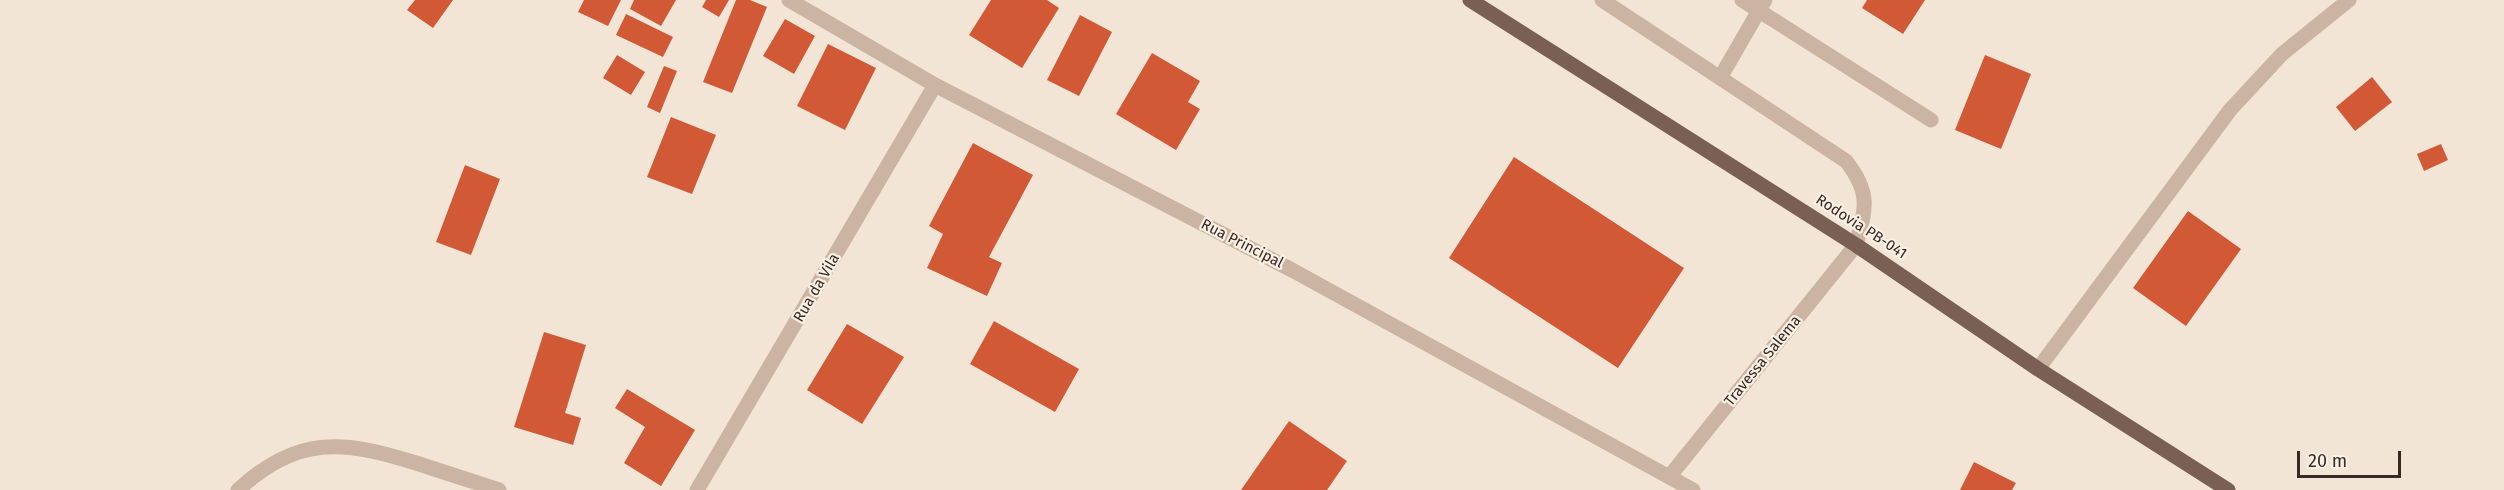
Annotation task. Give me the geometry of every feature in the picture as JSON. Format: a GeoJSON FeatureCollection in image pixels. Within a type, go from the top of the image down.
{"type":"FeatureCollection","features":[{"type":"Feature","properties":{"kind":"main road","name":"Rodovia PB-041"},"geometry":{"type":"LineString","coordinates":[[1470,0],[1856,245],[2038,369],[2228,490]]}},
{"type":"Feature","properties":{"kind":"street","name":"Rua Principal"},"geometry":{"type":"LineString","coordinates":[[789,0],[935,85],[1292,270],[1693,490]]}},
{"type":"Feature","properties":{"kind":"street"},"geometry":{"type":"LineString","coordinates":[[1602,0],[1846,161],[1858,176],[1864,193],[1865,212],[1856,245]]}},
{"type":"Feature","properties":{"kind":"street"},"geometry":{"type":"LineString","coordinates":[[1742,0],[1762,5],[1931,120]]}},
{"type":"Feature","properties":{"kind":"street"},"geometry":{"type":"LineString","coordinates":[[2038,369],[2230,110],[2282,54],[2349,0]]}},
{"type":"Feature","properties":{"kind":"street"},"geometry":{"type":"LineString","coordinates":[[1720,78],[1762,5]]}},
{"type":"Feature","properties":{"kind":"street","name":"Rua da Vila"},"geometry":{"type":"LineString","coordinates":[[697,490],[935,85]]}},
{"type":"Feature","properties":{"kind":"street","name":"Travessa Salema"},"geometry":{"type":"LineString","coordinates":[[1669,477],[1856,245]]}},
{"type":"Feature","properties":{"kind":"street"},"geometry":{"type":"LineString","coordinates":[[238,490],[256,473],[279,459],[314,448],[343,445],[376,451],[499,490]]}},
{"type":"Feature","properties":{"kind":"building"},"geometry":{"type":"Polygon","coordinates":[[[415,0],[453,0],[433,28],[407,10],[415,0]]]}},
{"type":"Feature","properties":{"kind":"building"},"geometry":{"type":"Polygon","coordinates":[[[584,0],[621,0],[608,26],[578,12],[584,0]]]}},
{"type":"Feature","properties":{"kind":"building"},"geometry":{"type":"Polygon","coordinates":[[[634,0],[676,0],[661,26],[630,9],[634,0]]]}},
{"type":"Feature","properties":{"kind":"building"},"geometry":{"type":"Polygon","coordinates":[[[706,0],[729,0],[719,17],[702,7],[706,0]]]}},
{"type":"Feature","properties":{"kind":"building"},"geometry":{"type":"Polygon","coordinates":[[[736,0],[750,0],[767,7],[732,93],[703,82],[736,0]]]}},
{"type":"Feature","properties":{"kind":"building"},"geometry":{"type":"Polygon","coordinates":[[[991,0],[1047,0],[1059,8],[1022,68],[969,35],[991,0]]]}},
{"type":"Feature","properties":{"kind":"building"},"geometry":{"type":"Polygon","coordinates":[[[1867,0],[1925,0],[1903,34],[1862,8],[1867,0]]]}},
{"type":"Feature","properties":{"kind":"building"},"geometry":{"type":"Polygon","coordinates":[[[626,14],[673,37],[663,57],[616,35],[626,14]]]}},
{"type":"Feature","properties":{"kind":"building"},"geometry":{"type":"Polygon","coordinates":[[[1080,15],[1112,32],[1079,96],[1047,80],[1080,15]]]}},
{"type":"Feature","properties":{"kind":"building"},"geometry":{"type":"Polygon","coordinates":[[[785,19],[815,36],[794,74],[763,56],[785,19]]]}},
{"type":"Feature","properties":{"kind":"building"},"geometry":{"type":"Polygon","coordinates":[[[828,44],[876,68],[845,130],[797,106],[828,44]]]}},
{"type":"Feature","properties":{"kind":"building"},"geometry":{"type":"Polygon","coordinates":[[[1152,53],[1200,81],[1188,102],[1200,109],[1176,150],[1116,114],[1152,53]]]}},
{"type":"Feature","properties":{"kind":"building"},"geometry":{"type":"Polygon","coordinates":[[[617,55],[645,72],[631,95],[603,78],[617,55]]]}},
{"type":"Feature","properties":{"kind":"building"},"geometry":{"type":"Polygon","coordinates":[[[1985,55],[2031,74],[2001,149],[1955,130],[1985,55]]]}},
{"type":"Feature","properties":{"kind":"building"},"geometry":{"type":"Polygon","coordinates":[[[664,66],[677,71],[660,113],[647,107],[664,66]]]}},
{"type":"Feature","properties":{"kind":"building"},"geometry":{"type":"Polygon","coordinates":[[[2372,77],[2392,102],[2355,131],[2336,107],[2372,77]]]}},
{"type":"Feature","properties":{"kind":"building"},"geometry":{"type":"Polygon","coordinates":[[[671,117],[716,135],[692,194],[647,177],[671,117]]]}},
{"type":"Feature","properties":{"kind":"building"},"geometry":{"type":"Polygon","coordinates":[[[973,143],[1033,175],[989,257],[1002,263],[987,296],[927,268],[943,234],[929,226],[973,143]]]}},
{"type":"Feature","properties":{"kind":"building"},"geometry":{"type":"Polygon","coordinates":[[[2441,144],[2448,160],[2424,171],[2417,154],[2441,144]]]}},
{"type":"Feature","properties":{"kind":"building"},"geometry":{"type":"Polygon","coordinates":[[[1514,157],[1684,268],[1618,368],[1449,258],[1514,157]]]}},
{"type":"Feature","properties":{"kind":"building"},"geometry":{"type":"Polygon","coordinates":[[[465,165],[500,179],[471,255],[436,242],[465,165]]]}},
{"type":"Feature","properties":{"kind":"building"},"geometry":{"type":"Polygon","coordinates":[[[2188,211],[2241,249],[2186,326],[2133,288],[2188,211]]]}},
{"type":"Feature","properties":{"kind":"building"},"geometry":{"type":"Polygon","coordinates":[[[994,321],[1079,369],[1055,412],[970,364],[994,321]]]}},
{"type":"Feature","properties":{"kind":"building"},"geometry":{"type":"Polygon","coordinates":[[[847,324],[904,357],[862,424],[807,390],[847,324]]]}},
{"type":"Feature","properties":{"kind":"building"},"geometry":{"type":"Polygon","coordinates":[[[544,332],[586,345],[565,413],[581,418],[573,445],[514,427],[544,332]]]}},
{"type":"Feature","properties":{"kind":"building"},"geometry":{"type":"Polygon","coordinates":[[[627,389],[695,430],[661,486],[624,463],[645,427],[615,408],[627,389]]]}},
{"type":"Feature","properties":{"kind":"building"},"geometry":{"type":"Polygon","coordinates":[[[1289,421],[1347,461],[1327,490],[1241,490],[1289,421]]]}},
{"type":"Feature","properties":{"kind":"building"},"geometry":{"type":"Polygon","coordinates":[[[1974,462],[2016,483],[2012,490],[1960,490],[1974,462]]]}}]}
